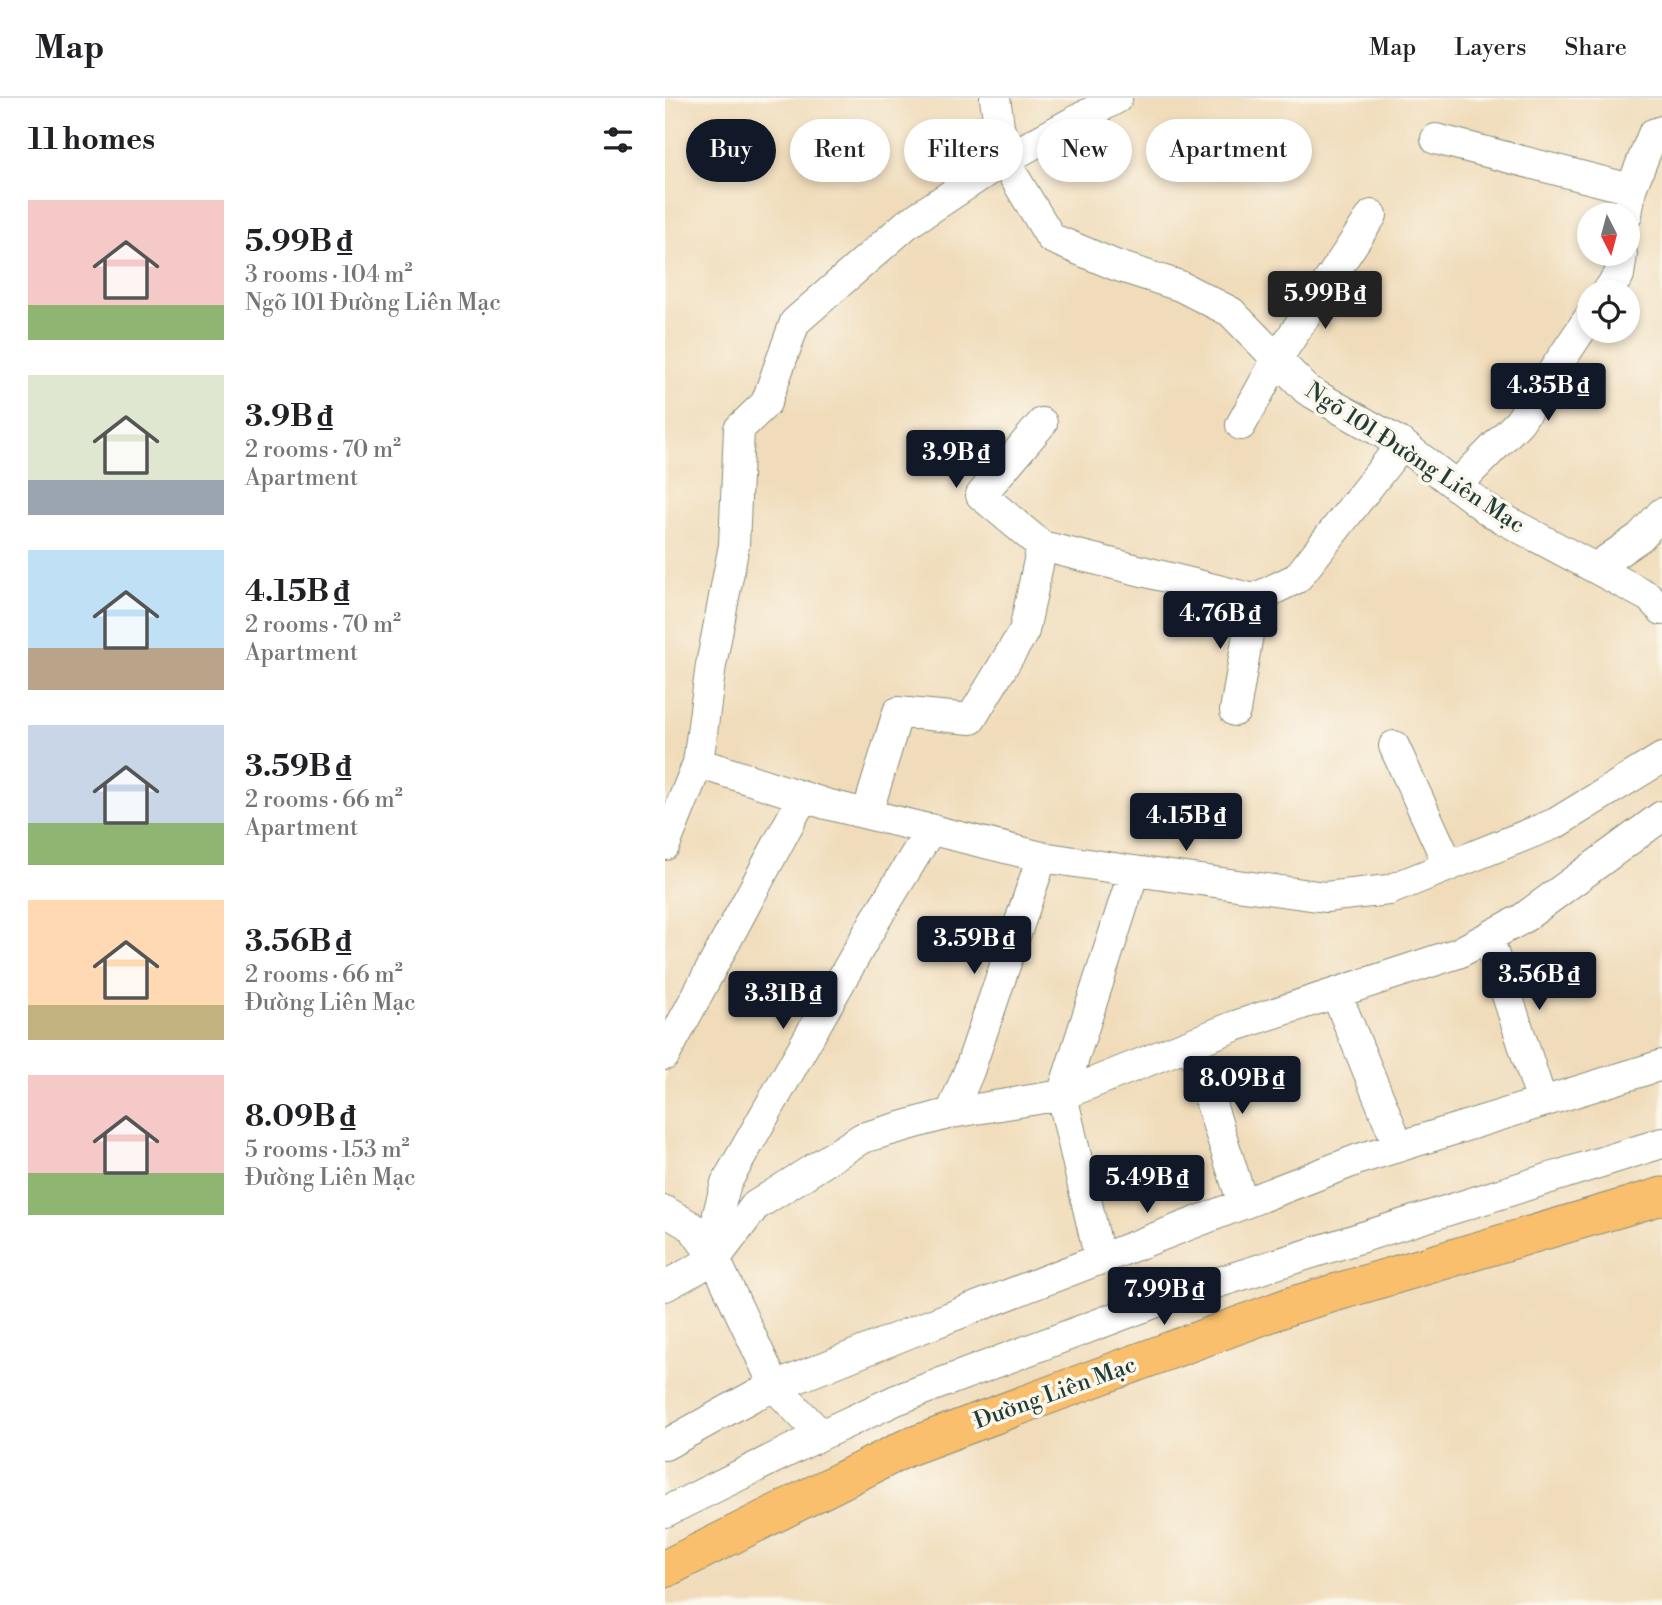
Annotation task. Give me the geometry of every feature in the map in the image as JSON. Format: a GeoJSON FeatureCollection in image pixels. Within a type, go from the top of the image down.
{"type":"FeatureCollection","features":[{"type":"Feature","properties":{"kind":"main road","name":"Đường Liên Mạc"},"geometry":{"type":"LineString","coordinates":[[665,1569],[907,1448],[1290,1306],[1662,1196]]}},
{"type":"Feature","properties":{"kind":"street","name":"Ngõ 101 Đường Liên Mạc"},"geometry":{"type":"LineString","coordinates":[[995,98],[998,119]]}},
{"type":"Feature","properties":{"kind":"street"},"geometry":{"type":"LineString","coordinates":[[1023,150],[1117,98]]}},
{"type":"Feature","properties":{"kind":"street"},"geometry":{"type":"LineString","coordinates":[[1436,139],[1629,202],[1653,134],[1662,131]]}},
{"type":"Feature","properties":{"kind":"street"},"geometry":{"type":"LineString","coordinates":[[665,845],[711,666],[734,545],[739,429],[766,403],[795,322],[907,224],[971,182]]}},
{"type":"Feature","properties":{"kind":"street","name":"Ngõ 101 Đường Liên Mạc"},"geometry":{"type":"LineString","coordinates":[[1017,182],[1051,238],[1115,265],[1180,286],[1231,312],[1307,390],[1402,444],[1492,513],[1649,597],[1662,610]]}},
{"type":"Feature","properties":{"kind":"street"},"geometry":{"type":"LineString","coordinates":[[1241,425],[1277,359],[1372,215]]}},
{"type":"Feature","properties":{"kind":"street"},"geometry":{"type":"LineString","coordinates":[[1456,486],[1519,422],[1577,336]]}},
{"type":"Feature","properties":{"kind":"street"},"geometry":{"type":"LineString","coordinates":[[1042,423],[981,495],[1042,546],[1254,598],[1297,578],[1402,444]]}},
{"type":"Feature","properties":{"kind":"street"},"geometry":{"type":"LineString","coordinates":[[1595,568],[1640,537],[1662,513]]}},
{"type":"Feature","properties":{"kind":"street"},"geometry":{"type":"LineString","coordinates":[[867,814],[898,712],[971,719],[1024,631],[1042,546]]}},
{"type":"Feature","properties":{"kind":"street"},"geometry":{"type":"LineString","coordinates":[[1235,711],[1254,598]]}},
{"type":"Feature","properties":{"kind":"street"},"geometry":{"type":"LineString","coordinates":[[1394,746],[1449,866]]}},
{"type":"Feature","properties":{"kind":"street"},"geometry":{"type":"LineString","coordinates":[[684,777],[803,797],[1042,857],[1325,897],[1389,890],[1556,822],[1662,758]]}},
{"type":"Feature","properties":{"kind":"street"},"geometry":{"type":"LineString","coordinates":[[665,1055],[803,797]]}},
{"type":"Feature","properties":{"kind":"street"},"geometry":{"type":"LineString","coordinates":[[665,1286],[715,1259],[755,1206],[862,1138],[951,1113],[1062,1095],[1235,1026],[1458,953],[1523,919],[1662,816]]}},
{"type":"Feature","properties":{"kind":"street"},"geometry":{"type":"LineString","coordinates":[[715,1259],[718,1214],[726,1183],[876,919],[931,830]]}},
{"type":"Feature","properties":{"kind":"street"},"geometry":{"type":"LineString","coordinates":[[951,1113],[969,1071],[1042,857]]}},
{"type":"Feature","properties":{"kind":"street"},"geometry":{"type":"LineString","coordinates":[[1100,1260],[1062,1095],[1135,871]]}},
{"type":"Feature","properties":{"kind":"street"},"geometry":{"type":"LineString","coordinates":[[1488,937],[1542,1102]]}},
{"type":"Feature","properties":{"kind":"street"},"geometry":{"type":"LineString","coordinates":[[1336,993],[1399,1147]]}},
{"type":"Feature","properties":{"kind":"street"},"geometry":{"type":"LineString","coordinates":[[1192,1044],[1243,1204]]}},
{"type":"Feature","properties":{"kind":"street"},"geometry":{"type":"LineString","coordinates":[[665,1445],[755,1395],[1359,1159],[1662,1065]]}},
{"type":"Feature","properties":{"kind":"street"},"geometry":{"type":"LineString","coordinates":[[665,1512],[896,1400],[1162,1300],[1662,1143]]}},
{"type":"Feature","properties":{"kind":"street"},"geometry":{"type":"LineString","coordinates":[[665,1211],[692,1227],[715,1259],[775,1387],[821,1435]]}}]}
